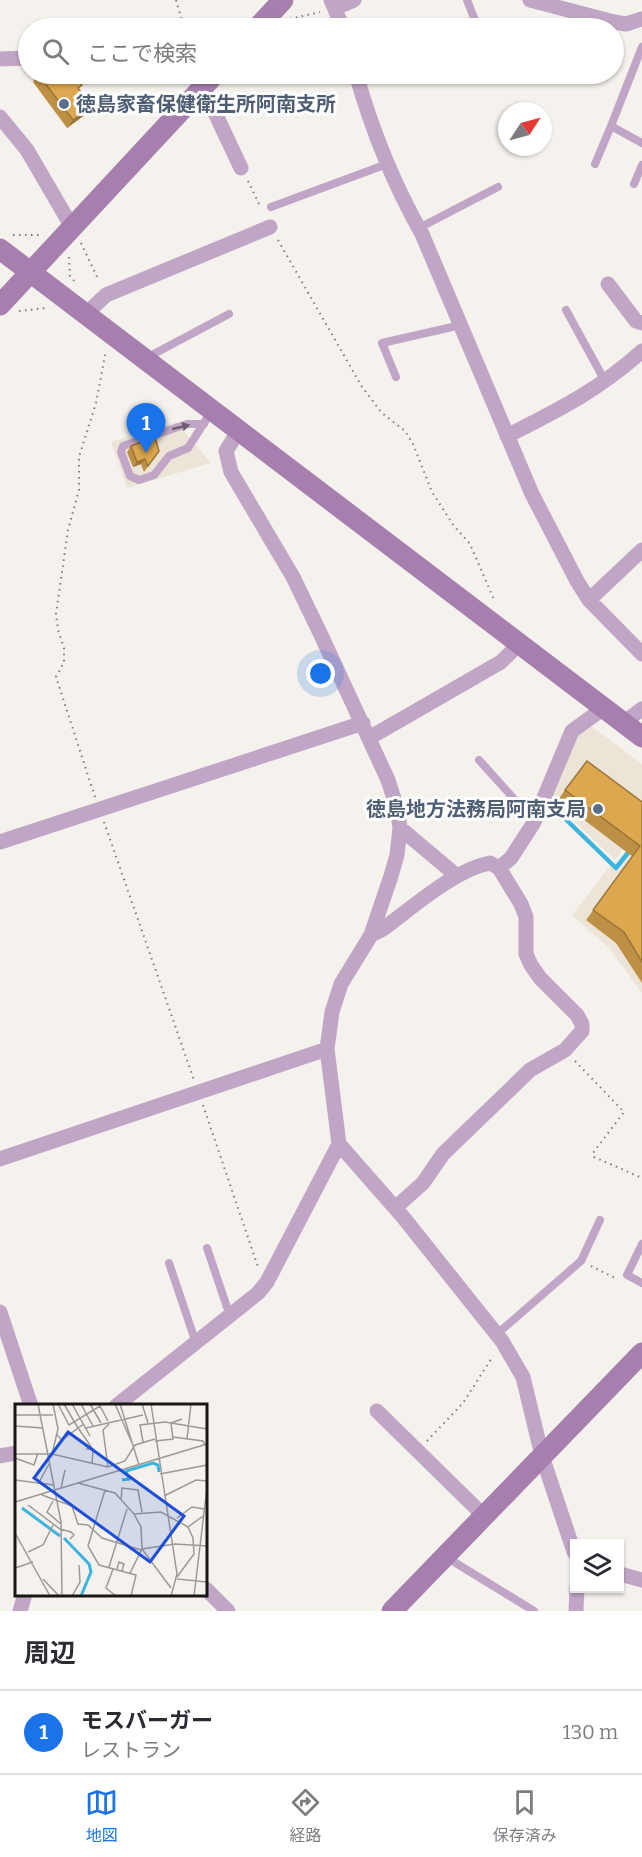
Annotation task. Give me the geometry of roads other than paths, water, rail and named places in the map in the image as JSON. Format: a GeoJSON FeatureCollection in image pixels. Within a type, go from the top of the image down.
{"type":"FeatureCollection","features":[{"type":"Feature","properties":{"kind":"street"},"geometry":{"type":"LineString","coordinates":[[339,18],[333,4],[354,0]]}},
{"type":"Feature","properties":{"kind":"street"},"geometry":{"type":"LineString","coordinates":[[530,0],[599,18]]}},
{"type":"Feature","properties":{"kind":"street"},"geometry":{"type":"LineString","coordinates":[[274,18],[287,10]]}},
{"type":"Feature","properties":{"kind":"street"},"geometry":{"type":"LineString","coordinates":[[624,24],[642,19]]}},
{"type":"Feature","properties":{"kind":"street"},"geometry":{"type":"LineString","coordinates":[[0,59],[18,58]]}},
{"type":"Feature","properties":{"kind":"street"},"geometry":{"type":"LineString","coordinates":[[0,305],[31,273],[76,234],[205,84]]}},
{"type":"Feature","properties":{"kind":"street"},"geometry":{"type":"LineString","coordinates":[[209,84],[242,168]]}},
{"type":"Feature","properties":{"kind":"street"},"geometry":{"type":"LineString","coordinates":[[359,84],[370,122],[387,164],[419,228],[532,494],[589,600],[642,654]]}},
{"type":"Feature","properties":{"kind":"street"},"geometry":{"type":"LineString","coordinates":[[0,117],[27,150],[76,234]]}},
{"type":"Feature","properties":{"kind":"street"},"geometry":{"type":"LineString","coordinates":[[96,304],[270,227]]}},
{"type":"Feature","properties":{"kind":"street"},"geometry":{"type":"LineString","coordinates":[[0,249],[31,273],[96,304],[146,359],[208,417],[239,430],[642,737]]}},
{"type":"Feature","properties":{"kind":"street"},"geometry":{"type":"LineString","coordinates":[[608,284],[636,321],[642,323]]}},
{"type":"Feature","properties":{"kind":"street"},"geometry":{"type":"LineString","coordinates":[[507,436],[572,403],[606,382],[642,351]]}},
{"type":"Feature","properties":{"kind":"street"},"geometry":{"type":"LineString","coordinates":[[239,430],[226,450],[231,472],[293,578],[363,723],[388,780],[400,828],[397,855],[371,935],[341,984],[332,1012],[327,1049],[339,1144],[395,1208],[499,1338],[523,1377],[542,1456],[570,1540]]}},
{"type":"Feature","properties":{"kind":"street"},"geometry":{"type":"LineString","coordinates":[[589,600],[642,550]]}},
{"type":"Feature","properties":{"kind":"street"},"geometry":{"type":"LineString","coordinates":[[369,738],[501,662],[520,644]]}},
{"type":"Feature","properties":{"kind":"street"},"geometry":{"type":"LineString","coordinates":[[499,868],[511,858],[534,821],[572,731],[604,708]]}},
{"type":"Feature","properties":{"kind":"street"},"geometry":{"type":"LineString","coordinates":[[623,723],[642,709]]}},
{"type":"Feature","properties":{"kind":"street"},"geometry":{"type":"LineString","coordinates":[[0,842],[363,723]]}},
{"type":"Feature","properties":{"kind":"street"},"geometry":{"type":"LineString","coordinates":[[400,828],[457,876]]}},
{"type":"Feature","properties":{"kind":"street"},"geometry":{"type":"LineString","coordinates":[[371,935],[383,929],[457,876],[475,866],[490,863],[499,868],[521,904],[526,917],[526,954],[531,965],[582,1024],[582,1032],[565,1050],[530,1070],[443,1154],[423,1183],[395,1208]]}},
{"type":"Feature","properties":{"kind":"street"},"geometry":{"type":"LineString","coordinates":[[0,1159],[327,1049]]}},
{"type":"Feature","properties":{"kind":"street"},"geometry":{"type":"LineString","coordinates":[[119,1404],[258,1293],[267,1282],[339,1144]]}},
{"type":"Feature","properties":{"kind":"street"},"geometry":{"type":"LineString","coordinates":[[0,1312],[30,1404]]}},
{"type":"Feature","properties":{"kind":"street"},"geometry":{"type":"LineString","coordinates":[[392,1611],[642,1353]]}},
{"type":"Feature","properties":{"kind":"street"},"geometry":{"type":"LineString","coordinates":[[376,1411],[484,1516]]}},
{"type":"Feature","properties":{"kind":"street"},"geometry":{"type":"LineString","coordinates":[[0,1456],[15,1453]]}},
{"type":"Feature","properties":{"kind":"street"},"geometry":{"type":"LineString","coordinates":[[624,1575],[642,1580]]}},
{"type":"Feature","properties":{"kind":"street"},"geometry":{"type":"LineString","coordinates":[[207,1590],[228,1611]]}},
{"type":"Feature","properties":{"kind":"street"},"geometry":{"type":"LineString","coordinates":[[576,1611],[578,1593]]}},
{"type":"Feature","properties":{"kind":"street"},"geometry":{"type":"LineString","coordinates":[[20,1611],[24,1596]]}},
{"type":"Feature","properties":{"kind":"lane"},"geometry":{"type":"LineString","coordinates":[[467,0],[474,18]]}},
{"type":"Feature","properties":{"kind":"lane"},"geometry":{"type":"LineString","coordinates":[[595,164],[642,47]]}},
{"type":"Feature","properties":{"kind":"lane"},"geometry":{"type":"LineString","coordinates":[[611,126],[642,143]]}},
{"type":"Feature","properties":{"kind":"lane"},"geometry":{"type":"LineString","coordinates":[[271,207],[387,164]]}},
{"type":"Feature","properties":{"kind":"lane"},"geometry":{"type":"LineString","coordinates":[[634,184],[642,165]]}},
{"type":"Feature","properties":{"kind":"lane"},"geometry":{"type":"LineString","coordinates":[[419,228],[498,187]]}},
{"type":"Feature","properties":{"kind":"lane"},"geometry":{"type":"LineString","coordinates":[[566,310],[606,382]]}},
{"type":"Feature","properties":{"kind":"lane"},"geometry":{"type":"LineString","coordinates":[[146,359],[229,314]]}},
{"type":"Feature","properties":{"kind":"lane"},"geometry":{"type":"LineString","coordinates":[[396,377],[382,343],[461,325]]}},
{"type":"Feature","properties":{"kind":"lane"},"geometry":{"type":"LineString","coordinates":[[208,417],[188,448],[169,456],[153,476],[138,480],[130,476],[121,452],[129,443],[208,417]]}},
{"type":"Feature","properties":{"kind":"lane"},"geometry":{"type":"LineString","coordinates":[[479,760],[534,821]]}},
{"type":"Feature","properties":{"kind":"lane"},"geometry":{"type":"LineString","coordinates":[[499,1338],[581,1261],[600,1220]]}},
{"type":"Feature","properties":{"kind":"lane"},"geometry":{"type":"LineString","coordinates":[[642,1244],[627,1275],[642,1283]]}},
{"type":"Feature","properties":{"kind":"lane"},"geometry":{"type":"LineString","coordinates":[[207,1248],[230,1316]]}},
{"type":"Feature","properties":{"kind":"lane"},"geometry":{"type":"LineString","coordinates":[[169,1263],[196,1343]]}},
{"type":"Feature","properties":{"kind":"lane"},"geometry":{"type":"LineString","coordinates":[[445,1556],[534,1611]]}},
{"type":"Feature","properties":{"kind":"waterway"},"geometry":{"type":"LineString","coordinates":[[551,805],[616,868],[631,849]]}},
{"type":"Feature","properties":{"kind":"place","name":"徳島家畜保健衛生所阿南支所"},"geometry":{"type":"Point","coordinates":[64,104]}},
{"type":"Feature","properties":{"kind":"place","name":"モスバーガー"},"geometry":{"type":"Point","coordinates":[146,453]}},
{"type":"Feature","properties":{"kind":"place","name":"徳島地方法務局阿南支局"},"geometry":{"type":"Point","coordinates":[598,809]}}]}
